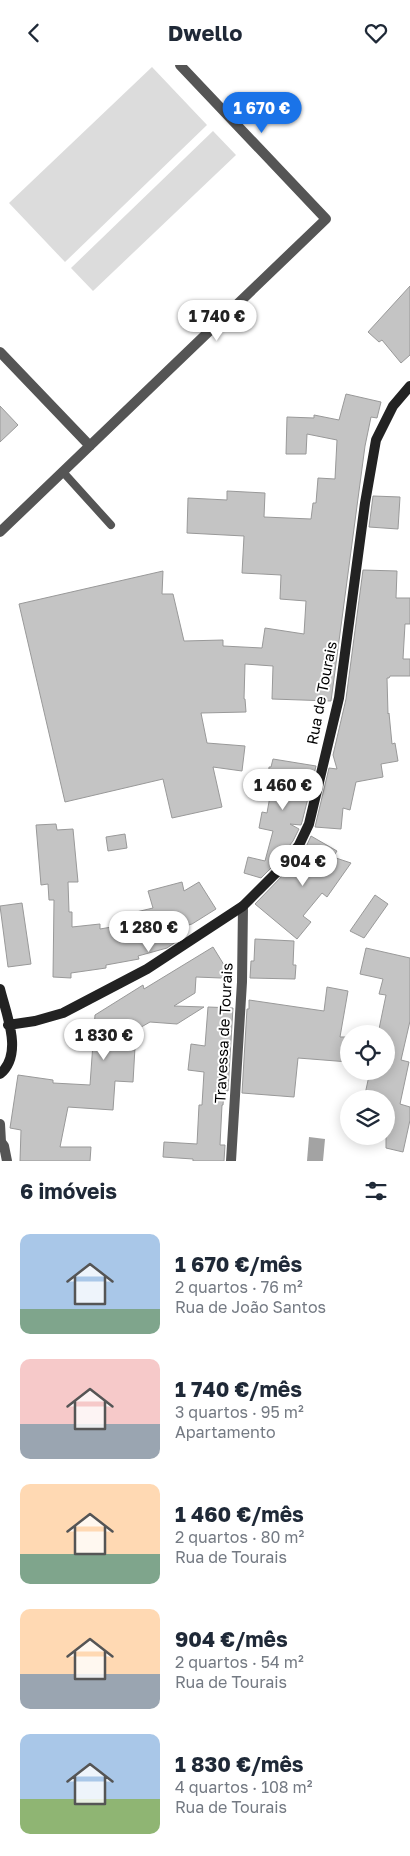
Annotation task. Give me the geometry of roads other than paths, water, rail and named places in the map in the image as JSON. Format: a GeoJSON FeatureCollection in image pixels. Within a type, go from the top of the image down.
{"type":"FeatureCollection","features":[{"type":"Feature","properties":{"kind":"street"},"geometry":{"type":"LineString","coordinates":[[0,532],[326,219],[180,65]]}},
{"type":"Feature","properties":{"kind":"street"},"geometry":{"type":"LineString","coordinates":[[0,352],[90,446]]}},
{"type":"Feature","properties":{"kind":"street","name":"Rua de Tourais"},"geometry":{"type":"LineString","coordinates":[[8,1025],[35,1021],[63,1013],[96,997],[170,955],[243,906],[280,869],[299,845],[310,824],[340,688],[365,503],[376,440],[393,407],[410,386]]}},
{"type":"Feature","properties":{"kind":"street","name":"Travessa de Tourais"},"geometry":{"type":"LineString","coordinates":[[231,1161],[242,982],[243,906]]}},
{"type":"Feature","properties":{"kind":"street"},"geometry":{"type":"LineString","coordinates":[[0,989],[12,1044],[12,1054],[0,1074]]}},
{"type":"Feature","properties":{"kind":"street"},"geometry":{"type":"LineString","coordinates":[[0,1124],[1,1144],[4,1146],[6,1161]]}},
{"type":"Feature","properties":{"kind":"lane"},"geometry":{"type":"LineString","coordinates":[[63,472],[111,525]]}}]}
